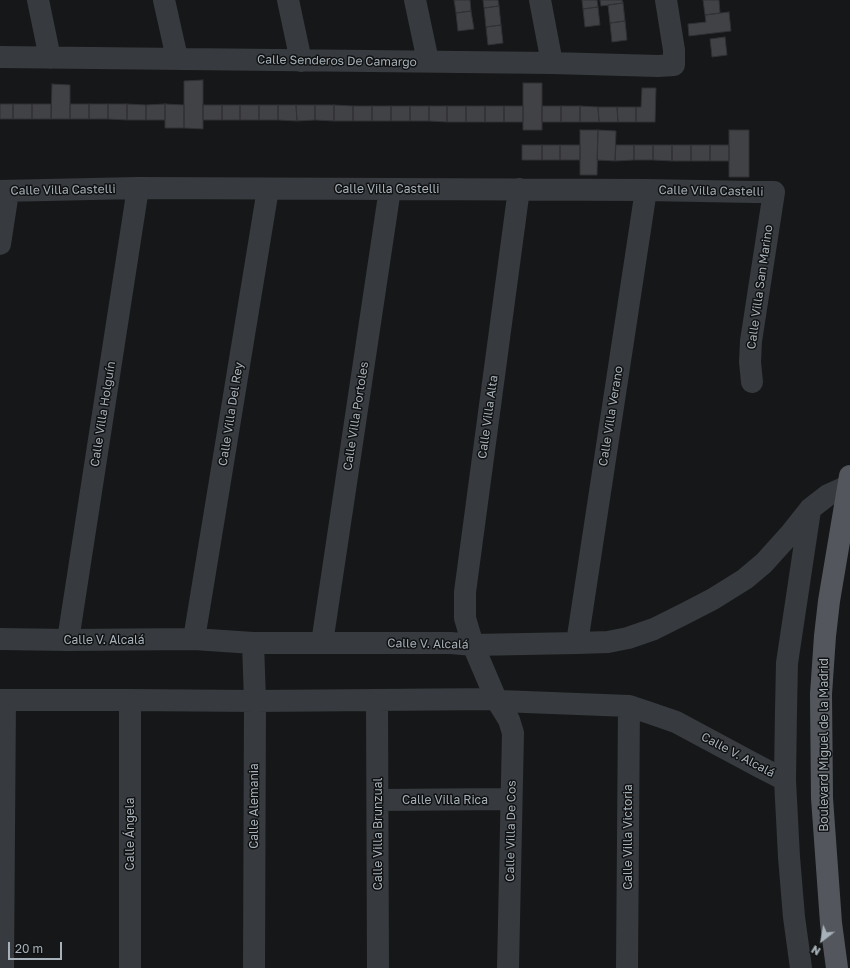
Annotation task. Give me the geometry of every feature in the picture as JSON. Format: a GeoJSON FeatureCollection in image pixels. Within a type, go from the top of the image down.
{"type":"FeatureCollection","features":[{"type":"Feature","properties":{"kind":"main road","name":"Boulevard Miguel de la Madrid"},"geometry":{"type":"LineString","coordinates":[[837,968],[831,923],[822,798],[821,694],[828,608],[849,483]]}},
{"type":"Feature","properties":{"kind":"street"},"geometry":{"type":"LineString","coordinates":[[38,0],[50,58]]}},
{"type":"Feature","properties":{"kind":"street"},"geometry":{"type":"LineString","coordinates":[[164,0],[177,58]]}},
{"type":"Feature","properties":{"kind":"street"},"geometry":{"type":"LineString","coordinates":[[288,0],[301,61]]}},
{"type":"Feature","properties":{"kind":"street"},"geometry":{"type":"LineString","coordinates":[[416,0],[428,61]]}},
{"type":"Feature","properties":{"kind":"street"},"geometry":{"type":"LineString","coordinates":[[540,0],[552,62]]}},
{"type":"Feature","properties":{"kind":"street","name":"Calle Senderos De Camargo"},"geometry":{"type":"LineString","coordinates":[[0,57],[177,58],[301,61],[552,62],[658,66],[674,65],[674,50],[666,0]]}},
{"type":"Feature","properties":{"kind":"street","name":"Calle Villa Castelli"},"geometry":{"type":"LineString","coordinates":[[4,192],[138,188],[519,189],[774,192]]}},
{"type":"Feature","properties":{"kind":"street","name":"Calle Villa Holguín"},"geometry":{"type":"LineString","coordinates":[[68,640],[138,188]]}},
{"type":"Feature","properties":{"kind":"street","name":"Calle Villa Del Rey"},"geometry":{"type":"LineString","coordinates":[[194,639],[268,189]]}},
{"type":"Feature","properties":{"kind":"street","name":"Calle Villa Portoles"},"geometry":{"type":"LineString","coordinates":[[322,643],[390,189]]}},
{"type":"Feature","properties":{"kind":"street","name":"Calle Villa Alta"},"geometry":{"type":"LineString","coordinates":[[496,699],[464,618],[464,592],[519,189]]}},
{"type":"Feature","properties":{"kind":"street","name":"Calle Villa Verano"},"geometry":{"type":"LineString","coordinates":[[577,643],[646,190]]}},
{"type":"Feature","properties":{"kind":"street"},"geometry":{"type":"LineString","coordinates":[[0,244],[4,192]]}},
{"type":"Feature","properties":{"kind":"street","name":"Calle Villa San Marino"},"geometry":{"type":"LineString","coordinates":[[752,382],[750,362],[751,341],[774,192]]}},
{"type":"Feature","properties":{"kind":"street","name":"Calle V. Alcalá"},"geometry":{"type":"LineString","coordinates":[[0,639],[194,639],[253,643],[473,644],[608,642],[628,638],[654,629],[713,599],[745,579],[764,563],[810,509],[828,495],[849,483]]}},
{"type":"Feature","properties":{"kind":"street"},"geometry":{"type":"LineString","coordinates":[[800,968],[794,918],[785,780],[787,663],[810,509]]}},
{"type":"Feature","properties":{"kind":"street","name":"Calle Alemania"},"geometry":{"type":"LineString","coordinates":[[253,643],[255,701],[254,968]]}},
{"type":"Feature","properties":{"kind":"street","name":"Calle V. Alcalá"},"geometry":{"type":"LineString","coordinates":[[2,700],[255,701],[496,699],[500,701],[629,706],[676,722],[785,780]]}},
{"type":"Feature","properties":{"kind":"street","name":"Calle Villa De Cos"},"geometry":{"type":"LineString","coordinates":[[496,699],[510,720],[513,733],[508,968]]}},
{"type":"Feature","properties":{"kind":"street"},"geometry":{"type":"LineString","coordinates":[[2,700],[3,968]]}},
{"type":"Feature","properties":{"kind":"street","name":"Calle Ángela"},"geometry":{"type":"LineString","coordinates":[[130,700],[130,968]]}},
{"type":"Feature","properties":{"kind":"street","name":"Calle Villa Brunzual"},"geometry":{"type":"LineString","coordinates":[[377,700],[378,968]]}},
{"type":"Feature","properties":{"kind":"street","name":"Calle Villa Victoria"},"geometry":{"type":"LineString","coordinates":[[627,968],[629,706]]}},
{"type":"Feature","properties":{"kind":"street","name":"Calle Villa Rica"},"geometry":{"type":"LineString","coordinates":[[378,800],[511,799]]}},
{"type":"Feature","properties":{"kind":"building"},"geometry":{"type":"Polygon","coordinates":[[[454,0],[470,0],[471,11],[456,13],[454,0]]]}},
{"type":"Feature","properties":{"kind":"building"},"geometry":{"type":"Polygon","coordinates":[[[483,0],[498,0],[499,6],[484,8],[483,0]]]}},
{"type":"Feature","properties":{"kind":"building"},"geometry":{"type":"Polygon","coordinates":[[[582,0],[597,0],[598,7],[583,9],[582,0]]]}},
{"type":"Feature","properties":{"kind":"building"},"geometry":{"type":"Polygon","coordinates":[[[600,0],[622,0],[623,3],[601,6],[600,0]]]}},
{"type":"Feature","properties":{"kind":"building"},"geometry":{"type":"Polygon","coordinates":[[[703,0],[719,0],[720,13],[705,15],[703,0]]]}},
{"type":"Feature","properties":{"kind":"building"},"geometry":{"type":"Polygon","coordinates":[[[623,3],[625,21],[610,23],[608,5],[623,3]]]}},
{"type":"Feature","properties":{"kind":"building"},"geometry":{"type":"Polygon","coordinates":[[[499,6],[501,25],[486,27],[484,8],[499,6]]]}},
{"type":"Feature","properties":{"kind":"building"},"geometry":{"type":"Polygon","coordinates":[[[598,7],[600,25],[585,27],[583,9],[598,7]]]}},
{"type":"Feature","properties":{"kind":"building"},"geometry":{"type":"Polygon","coordinates":[[[471,11],[474,29],[458,31],[456,13],[471,11]]]}},
{"type":"Feature","properties":{"kind":"building"},"geometry":{"type":"Polygon","coordinates":[[[729,12],[731,31],[689,36],[688,24],[706,22],[705,15],[729,12]]]}},
{"type":"Feature","properties":{"kind":"building"},"geometry":{"type":"Polygon","coordinates":[[[625,21],[627,40],[612,42],[610,23],[625,21]]]}},
{"type":"Feature","properties":{"kind":"building"},"geometry":{"type":"Polygon","coordinates":[[[501,25],[503,43],[488,45],[486,27],[501,25]]]}},
{"type":"Feature","properties":{"kind":"building"},"geometry":{"type":"Polygon","coordinates":[[[725,37],[727,55],[712,57],[710,39],[725,37]]]}},
{"type":"Feature","properties":{"kind":"building"},"geometry":{"type":"Polygon","coordinates":[[[203,80],[203,129],[184,128],[184,81],[203,80]]]}},
{"type":"Feature","properties":{"kind":"building"},"geometry":{"type":"Polygon","coordinates":[[[523,83],[542,83],[542,130],[523,130],[523,83]]]}},
{"type":"Feature","properties":{"kind":"building"},"geometry":{"type":"Polygon","coordinates":[[[52,84],[70,85],[70,119],[51,119],[52,84]]]}},
{"type":"Feature","properties":{"kind":"building"},"geometry":{"type":"Polygon","coordinates":[[[642,88],[656,88],[655,122],[636,122],[636,107],[641,107],[642,88]]]}},
{"type":"Feature","properties":{"kind":"building"},"geometry":{"type":"Polygon","coordinates":[[[0,104],[13,104],[13,119],[0,119],[0,104]]]}},
{"type":"Feature","properties":{"kind":"building"},"geometry":{"type":"Polygon","coordinates":[[[13,104],[32,104],[32,119],[13,119],[13,104]]]}},
{"type":"Feature","properties":{"kind":"building"},"geometry":{"type":"Polygon","coordinates":[[[32,104],[51,104],[51,119],[32,119],[32,104]]]}},
{"type":"Feature","properties":{"kind":"building"},"geometry":{"type":"Polygon","coordinates":[[[70,104],[89,104],[89,119],[70,119],[70,104]]]}},
{"type":"Feature","properties":{"kind":"building"},"geometry":{"type":"Polygon","coordinates":[[[89,104],[108,104],[108,119],[89,119],[89,104]]]}},
{"type":"Feature","properties":{"kind":"building"},"geometry":{"type":"Polygon","coordinates":[[[108,104],[127,104],[127,120],[108,119],[108,104]]]}},
{"type":"Feature","properties":{"kind":"building"},"geometry":{"type":"Polygon","coordinates":[[[127,104],[146,105],[146,120],[127,120],[127,104]]]}},
{"type":"Feature","properties":{"kind":"building"},"geometry":{"type":"Polygon","coordinates":[[[165,104],[184,105],[184,128],[165,128],[165,104]]]}},
{"type":"Feature","properties":{"kind":"building"},"geometry":{"type":"Polygon","coordinates":[[[165,104],[165,120],[146,120],[146,105],[165,104]]]}},
{"type":"Feature","properties":{"kind":"building"},"geometry":{"type":"Polygon","coordinates":[[[203,105],[222,105],[222,120],[203,120],[203,105]]]}},
{"type":"Feature","properties":{"kind":"building"},"geometry":{"type":"Polygon","coordinates":[[[222,105],[240,105],[240,120],[222,120],[222,105]]]}},
{"type":"Feature","properties":{"kind":"building"},"geometry":{"type":"Polygon","coordinates":[[[240,105],[259,105],[259,120],[240,120],[240,105]]]}},
{"type":"Feature","properties":{"kind":"building"},"geometry":{"type":"Polygon","coordinates":[[[259,105],[278,105],[278,120],[259,120],[259,105]]]}},
{"type":"Feature","properties":{"kind":"building"},"geometry":{"type":"Polygon","coordinates":[[[278,105],[296,105],[297,121],[278,120],[278,105]]]}},
{"type":"Feature","properties":{"kind":"building"},"geometry":{"type":"Polygon","coordinates":[[[296,105],[315,105],[315,120],[297,121],[296,105]]]}},
{"type":"Feature","properties":{"kind":"building"},"geometry":{"type":"Polygon","coordinates":[[[315,105],[334,105],[334,121],[315,120],[315,105]]]}},
{"type":"Feature","properties":{"kind":"building"},"geometry":{"type":"Polygon","coordinates":[[[334,105],[353,106],[353,121],[334,121],[334,105]]]}},
{"type":"Feature","properties":{"kind":"building"},"geometry":{"type":"Polygon","coordinates":[[[353,106],[372,106],[372,121],[353,121],[353,106]]]}},
{"type":"Feature","properties":{"kind":"building"},"geometry":{"type":"Polygon","coordinates":[[[372,106],[391,106],[391,121],[372,121],[372,106]]]}},
{"type":"Feature","properties":{"kind":"building"},"geometry":{"type":"Polygon","coordinates":[[[391,106],[410,106],[410,121],[391,121],[391,106]]]}},
{"type":"Feature","properties":{"kind":"building"},"geometry":{"type":"Polygon","coordinates":[[[410,106],[429,106],[429,121],[410,121],[410,106]]]}},
{"type":"Feature","properties":{"kind":"building"},"geometry":{"type":"Polygon","coordinates":[[[429,106],[447,106],[447,122],[429,121],[429,106]]]}},
{"type":"Feature","properties":{"kind":"building"},"geometry":{"type":"Polygon","coordinates":[[[447,106],[466,106],[466,122],[447,122],[447,106]]]}},
{"type":"Feature","properties":{"kind":"building"},"geometry":{"type":"Polygon","coordinates":[[[466,106],[485,106],[485,122],[466,122],[466,106]]]}},
{"type":"Feature","properties":{"kind":"building"},"geometry":{"type":"Polygon","coordinates":[[[485,106],[504,106],[504,122],[485,122],[485,106]]]}},
{"type":"Feature","properties":{"kind":"building"},"geometry":{"type":"Polygon","coordinates":[[[504,106],[523,106],[523,122],[504,122],[504,106]]]}},
{"type":"Feature","properties":{"kind":"building"},"geometry":{"type":"Polygon","coordinates":[[[542,106],[561,106],[561,122],[542,122],[542,106]]]}},
{"type":"Feature","properties":{"kind":"building"},"geometry":{"type":"Polygon","coordinates":[[[561,106],[580,106],[580,122],[561,122],[561,106]]]}},
{"type":"Feature","properties":{"kind":"building"},"geometry":{"type":"Polygon","coordinates":[[[580,106],[598,107],[599,122],[580,122],[580,106]]]}},
{"type":"Feature","properties":{"kind":"building"},"geometry":{"type":"Polygon","coordinates":[[[598,107],[617,107],[618,122],[599,122],[598,107]]]}},
{"type":"Feature","properties":{"kind":"building"},"geometry":{"type":"Polygon","coordinates":[[[617,107],[636,107],[636,122],[618,122],[617,107]]]}},
{"type":"Feature","properties":{"kind":"building"},"geometry":{"type":"Polygon","coordinates":[[[580,130],[598,130],[597,175],[580,175],[580,130]]]}},
{"type":"Feature","properties":{"kind":"building"},"geometry":{"type":"Polygon","coordinates":[[[598,130],[616,131],[615,161],[597,160],[598,130]]]}},
{"type":"Feature","properties":{"kind":"building"},"geometry":{"type":"Polygon","coordinates":[[[729,130],[749,130],[749,177],[729,177],[729,130]]]}},
{"type":"Feature","properties":{"kind":"building"},"geometry":{"type":"Polygon","coordinates":[[[522,145],[542,145],[542,160],[522,160],[522,145]]]}},
{"type":"Feature","properties":{"kind":"building"},"geometry":{"type":"Polygon","coordinates":[[[542,145],[560,145],[560,160],[542,160],[542,145]]]}},
{"type":"Feature","properties":{"kind":"building"},"geometry":{"type":"Polygon","coordinates":[[[560,145],[580,145],[580,160],[560,160],[560,145]]]}},
{"type":"Feature","properties":{"kind":"building"},"geometry":{"type":"Polygon","coordinates":[[[616,145],[634,145],[634,160],[615,161],[616,145]]]}},
{"type":"Feature","properties":{"kind":"building"},"geometry":{"type":"Polygon","coordinates":[[[634,145],[653,145],[653,160],[634,160],[634,145]]]}},
{"type":"Feature","properties":{"kind":"building"},"geometry":{"type":"Polygon","coordinates":[[[653,145],[672,145],[672,161],[653,160],[653,145]]]}},
{"type":"Feature","properties":{"kind":"building"},"geometry":{"type":"Polygon","coordinates":[[[672,145],[691,145],[691,161],[672,161],[672,145]]]}},
{"type":"Feature","properties":{"kind":"building"},"geometry":{"type":"Polygon","coordinates":[[[691,145],[710,145],[710,161],[691,161],[691,145]]]}},
{"type":"Feature","properties":{"kind":"building"},"geometry":{"type":"Polygon","coordinates":[[[710,145],[729,145],[729,161],[710,161],[710,145]]]}}]}
